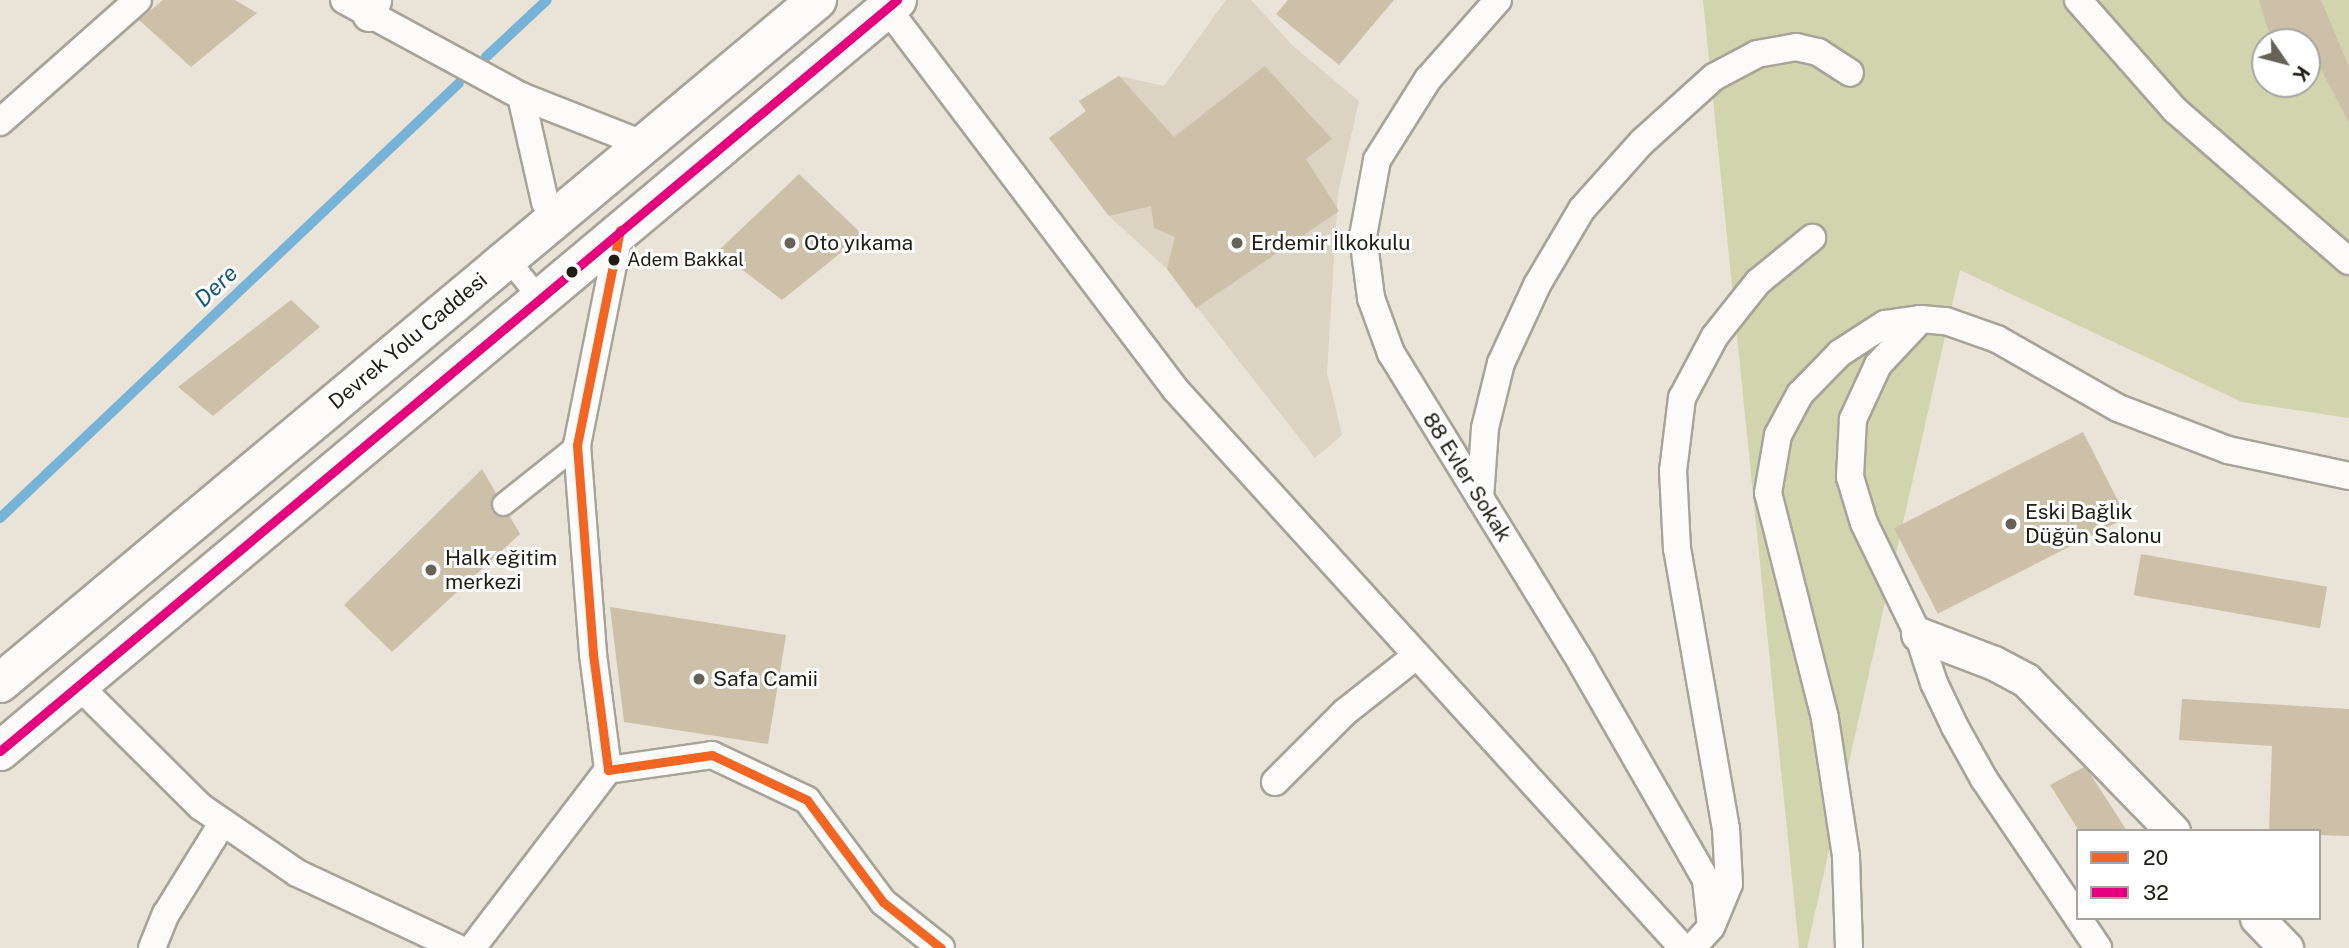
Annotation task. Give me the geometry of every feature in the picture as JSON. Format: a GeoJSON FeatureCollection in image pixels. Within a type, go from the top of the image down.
{"type":"FeatureCollection","features":[{"type":"Feature","properties":{"kind":"highway","name":"Devrek Yolu Caddesi"},"geometry":{"type":"LineString","coordinates":[[0,683],[817,0]]}},
{"type":"Feature","properties":{"kind":"highway"},"geometry":{"type":"LineString","coordinates":[[0,751],[80,687],[620,230],[892,4]]}},
{"type":"Feature","properties":{"kind":"street"},"geometry":{"type":"LineString","coordinates":[[0,122],[138,0]]}},
{"type":"Feature","properties":{"kind":"street","name":"88 Evler Sokak"},"geometry":{"type":"LineString","coordinates":[[1498,0],[1428,79],[1377,160],[1363,236],[1371,298],[1391,353],[1706,880],[1711,927]]}},
{"type":"Feature","properties":{"kind":"street"},"geometry":{"type":"LineString","coordinates":[[2078,0],[2175,110],[2349,261]]}},
{"type":"Feature","properties":{"kind":"street"},"geometry":{"type":"LineString","coordinates":[[892,4],[1175,389],[1683,948]]}},
{"type":"Feature","properties":{"kind":"street"},"geometry":{"type":"LineString","coordinates":[[362,5],[521,96],[643,144]]}},
{"type":"Feature","properties":{"kind":"street"},"geometry":{"type":"LineString","coordinates":[[1480,498],[1485,428],[1501,363],[1537,285],[1583,209],[1642,142],[1714,77],[1757,54],[1797,47],[1818,52],[1850,73]]}},
{"type":"Feature","properties":{"kind":"street"},"geometry":{"type":"LineString","coordinates":[[521,96],[545,202],[554,220]]}},
{"type":"Feature","properties":{"kind":"street"},"geometry":{"type":"LineString","coordinates":[[608,770],[593,654],[577,445],[620,230]]}},
{"type":"Feature","properties":{"kind":"street"},"geometry":{"type":"LineString","coordinates":[[1692,948],[1711,927],[1729,884],[1726,828],[1677,549],[1673,471],[1682,398],[1714,337],[1758,282],[1812,239]]}},
{"type":"Feature","properties":{"kind":"street"},"geometry":{"type":"LineString","coordinates":[[507,258],[540,298]]}},
{"type":"Feature","properties":{"kind":"street"},"geometry":{"type":"LineString","coordinates":[[1921,318],[1878,365],[1853,419],[1850,477],[1864,523],[1918,634],[1934,683],[1984,779],[2076,915]]}},
{"type":"Feature","properties":{"kind":"street"},"geometry":{"type":"LineString","coordinates":[[1849,948],[1846,856],[1825,718],[1768,493],[1778,435],[1800,394],[1840,353],[1885,324],[1921,318],[1946,321],[1997,339],[2118,408],[2228,450],[2349,476]]}},
{"type":"Feature","properties":{"kind":"street"},"geometry":{"type":"LineString","coordinates":[[503,504],[577,445]]}},
{"type":"Feature","properties":{"kind":"street"},"geometry":{"type":"LineString","coordinates":[[1918,634],[1994,663],[2026,680],[2171,829]]}},
{"type":"Feature","properties":{"kind":"street"},"geometry":{"type":"LineString","coordinates":[[1275,782],[1345,712],[1416,656]]}},
{"type":"Feature","properties":{"kind":"street"},"geometry":{"type":"LineString","coordinates":[[80,687],[201,807],[297,873],[458,948]]}},
{"type":"Feature","properties":{"kind":"street"},"geometry":{"type":"LineString","coordinates":[[472,948],[608,770],[712,755],[807,800],[883,902],[941,948]]}},
{"type":"Feature","properties":{"kind":"street"},"geometry":{"type":"LineString","coordinates":[[152,948],[166,915],[223,822]]}},
{"type":"Feature","properties":{"kind":"street"},"geometry":{"type":"LineString","coordinates":[[2079,920],[2098,948]]}},
{"type":"Feature","properties":{"kind":"street"},"geometry":{"type":"LineString","coordinates":[[2259,920],[2286,948]]}},
{"type":"Feature","properties":{"kind":"shaded area","name":"Erdemir İlkokulu"},"geometry":{"type":"Polygon","coordinates":[[[1226,0],[1251,0],[1292,45],[1359,101],[1338,193],[1327,373],[1342,435],[1315,458],[1167,269],[1109,216],[1049,138],[1086,112],[1079,101],[1119,76],[1164,86],[1226,0]]]}},
{"type":"Feature","properties":{"kind":"green space"},"geometry":{"type":"Polygon","coordinates":[[[1703,0],[2349,0],[2349,418],[2242,402],[1960,270],[1807,948],[1799,948],[1703,0]]]}},
{"type":"Feature","properties":{"kind":"building"},"geometry":{"type":"Polygon","coordinates":[[[163,0],[235,0],[257,13],[191,67],[139,20],[163,0]]]}},
{"type":"Feature","properties":{"kind":"building"},"geometry":{"type":"Polygon","coordinates":[[[1288,0],[1394,0],[1339,65],[1276,14],[1288,0]]]}},
{"type":"Feature","properties":{"kind":"building"},"geometry":{"type":"Polygon","coordinates":[[[2259,0],[2321,0],[2349,67],[2349,123],[2321,69],[2321,28],[2268,28],[2259,0]]]}},
{"type":"Feature","properties":{"kind":"building"},"geometry":{"type":"Polygon","coordinates":[[[1265,66],[1332,139],[1306,159],[1339,211],[1196,308],[1167,269],[1175,237],[1154,228],[1151,206],[1109,216],[1049,138],[1086,111],[1079,101],[1119,76],[1174,137],[1265,66]]]}},
{"type":"Feature","properties":{"kind":"building","name":"Oto yıkama"},"geometry":{"type":"Polygon","coordinates":[[[799,174],[863,235],[782,300],[718,251],[799,174]]]}},
{"type":"Feature","properties":{"kind":"building"},"geometry":{"type":"Polygon","coordinates":[[[291,300],[320,327],[213,416],[178,387],[291,300]]]}},
{"type":"Feature","properties":{"kind":"building","name":"Eski Bağlık Düğün Salonu"},"geometry":{"type":"Polygon","coordinates":[[[2083,432],[2127,518],[1938,614],[1894,528],[2083,432]]]}},
{"type":"Feature","properties":{"kind":"building","name":"Halk eğitim merkezi"},"geometry":{"type":"Polygon","coordinates":[[[482,469],[496,493],[491,500],[492,512],[509,515],[520,534],[392,652],[344,605],[482,469]]]}},
{"type":"Feature","properties":{"kind":"building"},"geometry":{"type":"Polygon","coordinates":[[[2141,554],[2327,587],[2320,628],[2134,595],[2141,554]]]}},
{"type":"Feature","properties":{"kind":"building","name":"Safa Camii"},"geometry":{"type":"Polygon","coordinates":[[[610,607],[786,635],[768,744],[624,722],[610,607]]]}},
{"type":"Feature","properties":{"kind":"building"},"geometry":{"type":"Polygon","coordinates":[[[2182,699],[2349,709],[2349,836],[2321,835],[2321,829],[2269,829],[2272,746],[2179,740],[2182,699]]]}},
{"type":"Feature","properties":{"kind":"building"},"geometry":{"type":"Polygon","coordinates":[[[2084,767],[2126,829],[2078,829],[2050,785],[2084,767]]]}},
{"type":"Feature","properties":{"kind":"waterway","name":"Dere"},"geometry":{"type":"LineString","coordinates":[[486,57],[547,0]]}},
{"type":"Feature","properties":{"kind":"waterway","name":"Dere"},"geometry":{"type":"LineString","coordinates":[[0,518],[459,83]]}},
{"type":"Feature","properties":{"kind":"transit line","name":"32"},"geometry":{"type":"LineString","coordinates":[[0,751],[897,0]]}},
{"type":"Feature","properties":{"kind":"transit line","name":"20"},"geometry":{"type":"LineString","coordinates":[[620,230],[577,445],[593,654],[608,770],[712,755],[807,800],[883,902],[941,948]]}},
{"type":"Feature","properties":{"kind":"place","name":"Oto yıkama"},"geometry":{"type":"Point","coordinates":[790,243]}},
{"type":"Feature","properties":{"kind":"place","name":"Erdemir İlkokulu"},"geometry":{"type":"Point","coordinates":[1237,243]}},
{"type":"Feature","properties":{"kind":"place","name":"Adem Bakkal"},"geometry":{"type":"Point","coordinates":[614,260]}},
{"type":"Feature","properties":{"kind":"place","name":"Eski Bağlık Düğün Salonu"},"geometry":{"type":"Point","coordinates":[2011,524]}},
{"type":"Feature","properties":{"kind":"place","name":"Halk eğitim merkezi"},"geometry":{"type":"Point","coordinates":[431,570]}},
{"type":"Feature","properties":{"kind":"place","name":"Safa Camii"},"geometry":{"type":"Point","coordinates":[699,679]}}]}
